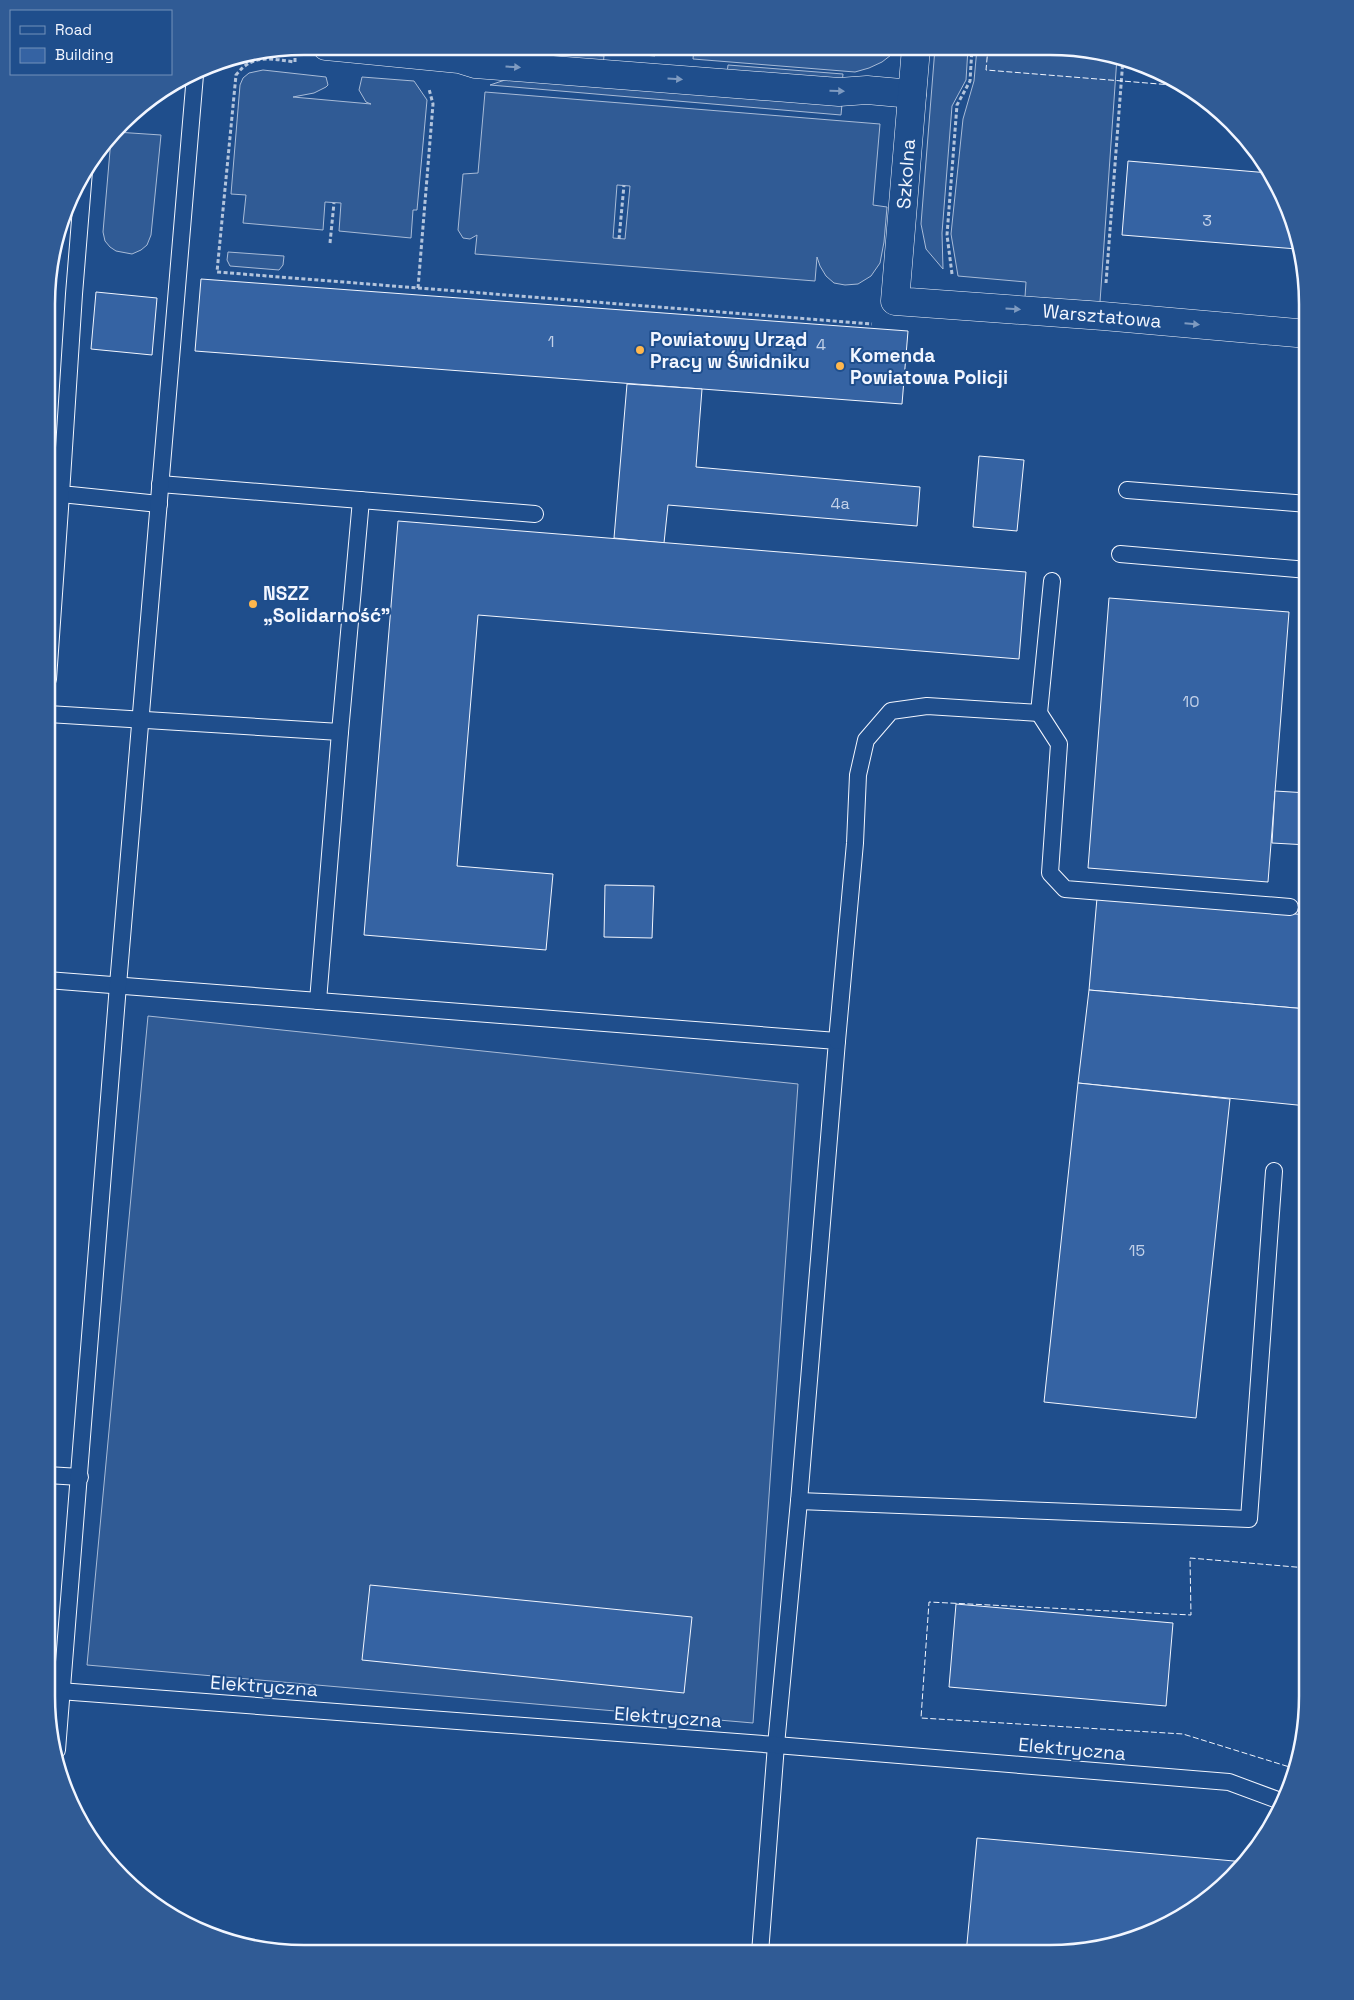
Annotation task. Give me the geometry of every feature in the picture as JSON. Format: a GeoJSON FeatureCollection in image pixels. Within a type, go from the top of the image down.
{"type":"FeatureCollection","features":[{"type":"Feature","properties":{"kind":"street"},"geometry":{"type":"LineString","coordinates":[[418,55],[459,59],[475,64],[839,92],[867,90],[912,94]]}},
{"type":"Feature","properties":{"kind":"street","name":"Szkolna"},"geometry":{"type":"LineString","coordinates":[[895,301],[915,55]]}},
{"type":"Feature","properties":{"kind":"street","name":"Warsztatowa"},"geometry":{"type":"LineString","coordinates":[[895,301],[1103,316],[1299,333]]}},
{"type":"Feature","properties":{"kind":"lane"},"geometry":{"type":"LineString","coordinates":[[55,1683],[80,1478],[118,985],[194,81]]}},
{"type":"Feature","properties":{"kind":"lane"},"geometry":{"type":"LineString","coordinates":[[82,191],[55,494],[159,504]]}},
{"type":"Feature","properties":{"kind":"lane"},"geometry":{"type":"LineString","coordinates":[[160,484],[535,514]]}},
{"type":"Feature","properties":{"kind":"lane"},"geometry":{"type":"LineString","coordinates":[[1127,490],[1299,503]]}},
{"type":"Feature","properties":{"kind":"lane"},"geometry":{"type":"LineString","coordinates":[[318,1001],[361,500]]}},
{"type":"Feature","properties":{"kind":"lane"},"geometry":{"type":"LineString","coordinates":[[1120,554],[1299,569]]}},
{"type":"Feature","properties":{"kind":"lane"},"geometry":{"type":"LineString","coordinates":[[1052,581],[1039,713],[1059,744],[1050,873],[1065,888],[1290,907]]}},
{"type":"Feature","properties":{"kind":"lane"},"geometry":{"type":"LineString","coordinates":[[761,1945],[776,1745],[799,1500],[855,843],[858,774],[866,740],[890,711],[927,706],[1039,713]]}},
{"type":"Feature","properties":{"kind":"lane"},"geometry":{"type":"LineString","coordinates":[[55,715],[340,732]]}},
{"type":"Feature","properties":{"kind":"lane"},"geometry":{"type":"LineString","coordinates":[[55,981],[837,1041]]}},
{"type":"Feature","properties":{"kind":"lane"},"geometry":{"type":"LineString","coordinates":[[799,1500],[1249,1519],[1274,1171]]}},
{"type":"Feature","properties":{"kind":"lane"},"geometry":{"type":"LineString","coordinates":[[55,1476],[80,1478]]}},
{"type":"Feature","properties":{"kind":"lane","name":"Elektryczna"},"geometry":{"type":"LineString","coordinates":[[55,1691],[776,1745],[1229,1782],[1276,1799]]}},
{"type":"Feature","properties":{"kind":"path"},"geometry":{"type":"LineString","coordinates":[[952,274],[947,235],[957,105],[970,81],[972,55]]}},
{"type":"Feature","properties":{"kind":"path"},"geometry":{"type":"LineString","coordinates":[[294,62],[295,56]]}},
{"type":"Feature","properties":{"kind":"path"},"geometry":{"type":"LineString","coordinates":[[265,58],[303,62]]}},
{"type":"Feature","properties":{"kind":"path"},"geometry":{"type":"LineString","coordinates":[[250,61],[236,74],[217,272],[879,325]]}},
{"type":"Feature","properties":{"kind":"path"},"geometry":{"type":"LineString","coordinates":[[1103,316],[1122,65]]}},
{"type":"Feature","properties":{"kind":"path"},"geometry":{"type":"LineString","coordinates":[[418,288],[433,104],[425,81]]}},
{"type":"Feature","properties":{"kind":"path"},"geometry":{"type":"LineString","coordinates":[[619,239],[624,185]]}},
{"type":"Feature","properties":{"kind":"path"},"geometry":{"type":"LineString","coordinates":[[330,243],[334,202]]}},
{"type":"Feature","properties":{"kind":"shaded area"},"geometry":{"type":"Polygon","coordinates":[[[472,55],[604,56],[603,65],[472,55]]]}},
{"type":"Feature","properties":{"kind":"shaded area"},"geometry":{"type":"Polygon","coordinates":[[[693,55],[891,55],[882,62],[855,72],[693,59],[693,55]]]}},
{"type":"Feature","properties":{"kind":"shaded area"},"geometry":{"type":"Polygon","coordinates":[[[934,55],[968,55],[966,80],[952,106],[942,233],[943,269],[926,249],[921,224],[934,55]]]}},
{"type":"Feature","properties":{"kind":"shaded area"},"geometry":{"type":"Polygon","coordinates":[[[976,55],[1083,57],[1117,64],[1100,302],[1025,297],[1026,282],[958,276],[951,234],[963,119],[974,81],[976,55]]]}},
{"type":"Feature","properties":{"kind":"shaded area"},"geometry":{"type":"Polygon","coordinates":[[[728,65],[843,74],[842,83],[727,74],[728,65]]]}},
{"type":"Feature","properties":{"kind":"shaded area"},"geometry":{"type":"Polygon","coordinates":[[[263,70],[326,77],[328,85],[326,87],[314,93],[293,97],[371,104],[366,102],[359,90],[362,77],[414,81],[427,100],[417,210],[413,210],[411,238],[339,231],[341,203],[325,202],[323,230],[243,223],[246,195],[231,194],[240,85],[243,78],[249,73],[263,70]]]}},
{"type":"Feature","properties":{"kind":"shaded area"},"geometry":{"type":"Polygon","coordinates":[[[517,76],[842,104],[841,115],[490,85],[517,76]]]}},
{"type":"Feature","properties":{"kind":"shaded area"},"geometry":{"type":"Polygon","coordinates":[[[485,92],[880,124],[873,205],[887,207],[880,263],[871,276],[858,284],[845,285],[834,283],[826,276],[817,257],[815,281],[475,254],[477,235],[470,239],[463,238],[458,230],[463,174],[478,173],[485,92]],[[617,185],[613,238],[625,239],[630,186],[617,185]]]}},
{"type":"Feature","properties":{"kind":"shaded area"},"geometry":{"type":"Polygon","coordinates":[[[124,133],[161,135],[151,235],[147,245],[132,254],[116,251],[105,241],[103,232],[110,147],[124,133]]]}},
{"type":"Feature","properties":{"kind":"shaded area"},"geometry":{"type":"Polygon","coordinates":[[[228,252],[284,256],[283,265],[279,270],[230,266],[227,260],[228,252]]]}},
{"type":"Feature","properties":{"kind":"shaded area"},"geometry":{"type":"Polygon","coordinates":[[[148,1016],[798,1084],[753,1723],[87,1665],[148,1016]]]}},
{"type":"Feature","properties":{"kind":"building"},"geometry":{"type":"Polygon","coordinates":[[[1128,161],[1261,172],[1280,209],[1293,249],[1122,235],[1128,161]]]}},
{"type":"Feature","properties":{"kind":"building"},"geometry":{"type":"Polygon","coordinates":[[[201,279],[908,331],[902,404],[195,351],[201,279]]]}},
{"type":"Feature","properties":{"kind":"building"},"geometry":{"type":"Polygon","coordinates":[[[96,292],[157,298],[152,355],[91,349],[96,292]]]}},
{"type":"Feature","properties":{"kind":"building"},"geometry":{"type":"Polygon","coordinates":[[[627,384],[702,389],[696,467],[920,487],[917,526],[668,505],[664,543],[614,538],[627,384]]]}},
{"type":"Feature","properties":{"kind":"building"},"geometry":{"type":"Polygon","coordinates":[[[979,456],[1024,460],[1017,531],[973,527],[979,456]]]}},
{"type":"Feature","properties":{"kind":"building"},"geometry":{"type":"Polygon","coordinates":[[[398,521],[1026,572],[1019,659],[478,615],[457,866],[553,874],[546,950],[364,935],[398,521]]]}},
{"type":"Feature","properties":{"kind":"building"},"geometry":{"type":"Polygon","coordinates":[[[1109,598],[1289,612],[1268,882],[1088,868],[1109,598]]]}},
{"type":"Feature","properties":{"kind":"building"},"geometry":{"type":"Polygon","coordinates":[[[1275,791],[1299,792],[1299,844],[1272,843],[1275,791]]]}},
{"type":"Feature","properties":{"kind":"building"},"geometry":{"type":"Polygon","coordinates":[[[605,885],[654,886],[652,938],[604,937],[605,885]]]}},
{"type":"Feature","properties":{"kind":"building"},"geometry":{"type":"Polygon","coordinates":[[[1097,898],[1299,914],[1299,1008],[1089,990],[1097,898]]]}},
{"type":"Feature","properties":{"kind":"building"},"geometry":{"type":"Polygon","coordinates":[[[1089,990],[1299,1008],[1299,1105],[1078,1083],[1089,990]]]}},
{"type":"Feature","properties":{"kind":"building"},"geometry":{"type":"Polygon","coordinates":[[[1078,1083],[1230,1099],[1196,1418],[1044,1402],[1078,1083]]]}},
{"type":"Feature","properties":{"kind":"building"},"geometry":{"type":"Polygon","coordinates":[[[370,1585],[692,1617],[684,1693],[362,1660],[370,1585]]]}},
{"type":"Feature","properties":{"kind":"building"},"geometry":{"type":"Polygon","coordinates":[[[956,1604],[1173,1623],[1166,1706],[949,1687],[956,1604]]]}},
{"type":"Feature","properties":{"kind":"building"},"geometry":{"type":"Polygon","coordinates":[[[977,1838],[1236,1861],[1202,1894],[1175,1912],[1115,1937],[1083,1943],[1050,1945],[967,1945],[977,1838]]]}},
{"type":"Feature","properties":{"kind":"fence"},"geometry":{"type":"LineString","coordinates":[[987,55],[986,70],[1168,85]]}},
{"type":"Feature","properties":{"kind":"fence"},"geometry":{"type":"LineString","coordinates":[[1289,1767],[1183,1734],[921,1718],[929,1602],[1191,1615],[1190,1558],[1299,1567]]}},
{"type":"Feature","properties":{"kind":"place","name":"Powiatowy Urząd Pracy w Świdniku"},"geometry":{"type":"Point","coordinates":[640,350]}},
{"type":"Feature","properties":{"kind":"place","name":"Komenda Powiatowa Policji"},"geometry":{"type":"Point","coordinates":[840,366]}},
{"type":"Feature","properties":{"kind":"place","name":"NSZZ „Solidarność”"},"geometry":{"type":"Point","coordinates":[253,604]}}]}
